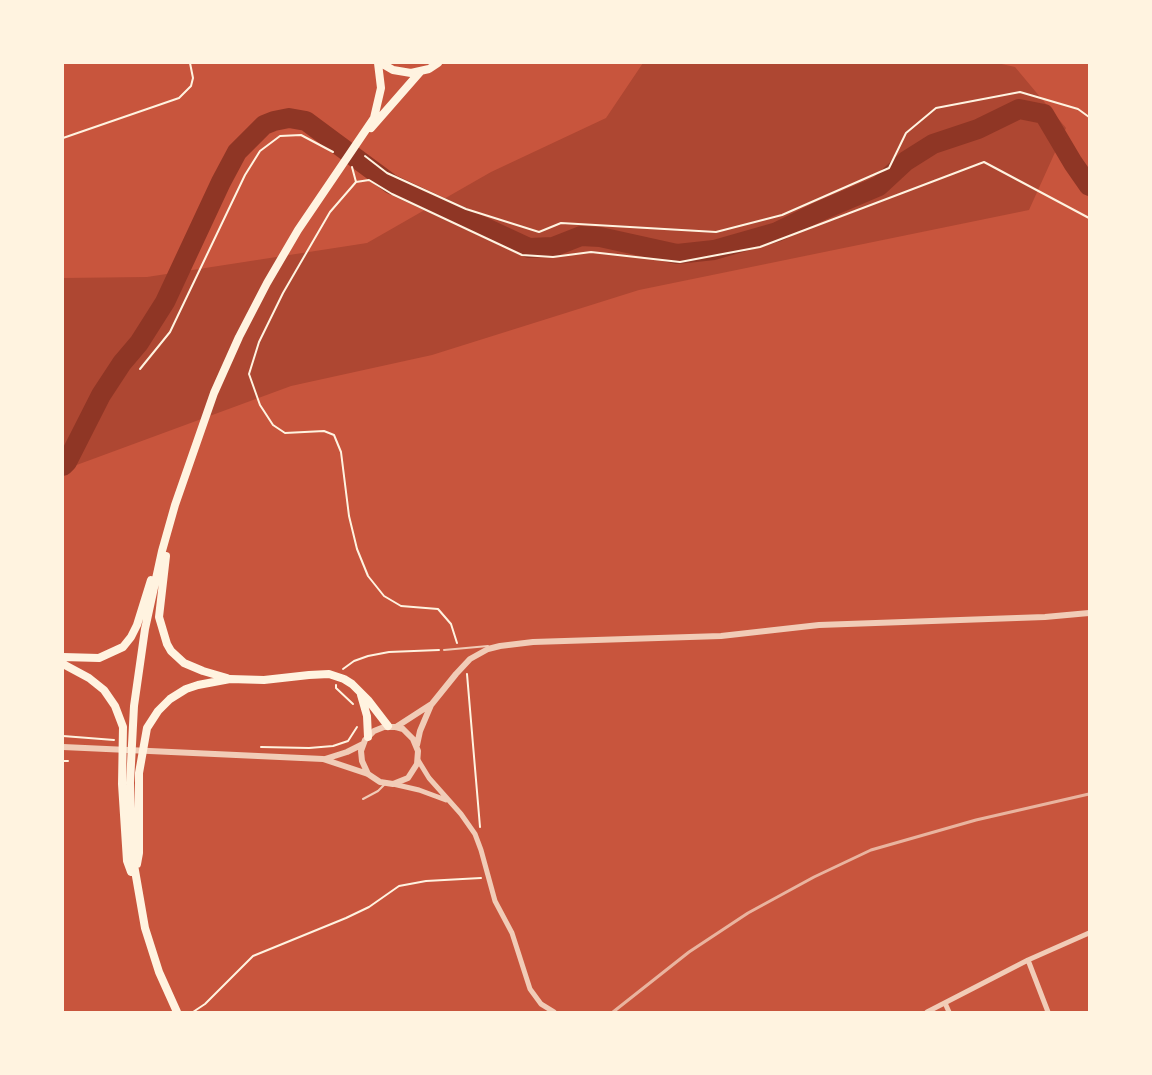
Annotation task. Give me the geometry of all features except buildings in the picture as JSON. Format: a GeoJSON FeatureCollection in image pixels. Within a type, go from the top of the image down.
{"type":"FeatureCollection","features":[{"type":"Feature","properties":{"kind":"highway"},"geometry":{"type":"LineString","coordinates":[[140,902],[135,876],[130,783],[134,706],[145,629],[162,551],[175,505],[214,393],[239,337],[272,274],[331,179],[374,118],[381,88],[379,63],[401,72],[420,72]]}},
{"type":"Feature","properties":{"kind":"highway"},"geometry":{"type":"LineString","coordinates":[[364,134],[380,120],[420,72],[438,63]]}},
{"type":"Feature","properties":{"kind":"highway"},"geometry":{"type":"LineString","coordinates":[[175,505],[159,602],[159,617],[163,634],[171,651],[184,663],[230,679]]}},
{"type":"Feature","properties":{"kind":"highway"},"geometry":{"type":"LineString","coordinates":[[63,657],[99,658],[123,647],[137,625],[142,604],[162,551]]}},
{"type":"Feature","properties":{"kind":"highway"},"geometry":{"type":"LineString","coordinates":[[63,664],[82,673],[104,690],[115,706],[123,727],[122,784],[127,861],[159,972],[177,1012]]}},
{"type":"Feature","properties":{"kind":"highway"},"geometry":{"type":"LineString","coordinates":[[135,876],[139,853],[140,759],[151,720],[170,699],[186,689],[230,679],[277,680],[322,674],[339,677],[349,682],[392,727]]}},
{"type":"Feature","properties":{"kind":"highway"},"geometry":{"type":"LineString","coordinates":[[359,692],[367,716],[365,740]]}},
{"type":"Feature","properties":{"kind":"street"},"geometry":{"type":"LineString","coordinates":[[554,1012],[541,1004],[530,989],[512,933],[495,901],[478,842],[461,814],[429,778],[418,760],[417,745],[422,723],[430,705],[464,664],[479,654],[500,646],[533,642],[721,636],[831,624],[1045,617],[1089,613]]}},
{"type":"Feature","properties":{"kind":"street"},"geometry":{"type":"LineString","coordinates":[[323,759],[347,752],[378,729],[392,727],[430,705]]}},
{"type":"Feature","properties":{"kind":"street"},"geometry":{"type":"LineString","coordinates":[[392,727],[409,733],[417,745]]}},
{"type":"Feature","properties":{"kind":"street"},"geometry":{"type":"LineString","coordinates":[[365,740],[362,762],[368,774]]}},
{"type":"Feature","properties":{"kind":"street"},"geometry":{"type":"LineString","coordinates":[[63,747],[323,759],[368,774],[385,784],[420,790],[448,801]]}},
{"type":"Feature","properties":{"kind":"street"},"geometry":{"type":"LineString","coordinates":[[393,784],[411,775],[418,760]]}},
{"type":"Feature","properties":{"kind":"street"},"geometry":{"type":"LineString","coordinates":[[927,1012],[1028,960],[1089,933]]}},
{"type":"Feature","properties":{"kind":"street"},"geometry":{"type":"LineString","coordinates":[[1028,960],[1048,1012]]}},
{"type":"Feature","properties":{"kind":"street"},"geometry":{"type":"LineString","coordinates":[[945,1003],[949,1012]]}},
{"type":"Feature","properties":{"kind":"lane"},"geometry":{"type":"LineString","coordinates":[[444,650],[500,646]]}},
{"type":"Feature","properties":{"kind":"lane"},"geometry":{"type":"LineString","coordinates":[[363,800],[385,784]]}},
{"type":"Feature","properties":{"kind":"path"},"geometry":{"type":"LineString","coordinates":[[63,138],[179,98],[191,86],[193,78],[190,63]]}},
{"type":"Feature","properties":{"kind":"path"},"geometry":{"type":"LineString","coordinates":[[365,156],[387,173],[466,209],[539,231],[561,223],[716,232],[782,215],[889,168],[906,133],[936,108],[1020,93],[1078,109],[1089,117]]}},
{"type":"Feature","properties":{"kind":"path"},"geometry":{"type":"LineString","coordinates":[[141,369],[170,332],[245,176],[260,151],[280,136],[301,135],[333,152]]}},
{"type":"Feature","properties":{"kind":"path"},"geometry":{"type":"LineString","coordinates":[[459,648],[451,624],[438,609],[401,606],[384,596],[368,576],[357,549],[341,452],[334,435],[324,431],[285,433],[273,425],[260,405],[249,374],[259,342],[283,293],[330,212],[356,182],[369,180],[392,194],[522,255],[553,257],[591,252],[680,262],[760,247],[984,162],[1089,218]]}},
{"type":"Feature","properties":{"kind":"path"},"geometry":{"type":"LineString","coordinates":[[352,167],[356,182]]}},
{"type":"Feature","properties":{"kind":"path"},"geometry":{"type":"LineString","coordinates":[[355,708],[348,698],[336,688],[343,669],[354,661],[389,652],[444,650]]}},
{"type":"Feature","properties":{"kind":"path"},"geometry":{"type":"LineString","coordinates":[[464,664],[467,673],[480,818],[478,842]]}},
{"type":"Feature","properties":{"kind":"path"},"geometry":{"type":"LineString","coordinates":[[257,747],[333,746],[351,738],[358,723]]}},
{"type":"Feature","properties":{"kind":"path"},"geometry":{"type":"LineString","coordinates":[[63,736],[112,740]]}},
{"type":"Feature","properties":{"kind":"path"},"geometry":{"type":"LineString","coordinates":[[63,761],[68,761]]}},
{"type":"Feature","properties":{"kind":"path"},"geometry":{"type":"LineString","coordinates":[[193,1012],[205,1004],[253,956],[369,907],[399,886],[426,881],[488,878]]}},
{"type":"Feature","properties":{"kind":"shaded area"},"geometry":{"type":"Polygon","coordinates":[[[643,63],[997,63],[1015,67],[1066,128],[1029,210],[639,290],[432,355],[291,386],[63,470],[63,278],[147,277],[367,243],[491,172],[606,118],[643,63]]]}},
{"type":"Feature","properties":{"kind":"waterway"},"geometry":{"type":"LineString","coordinates":[[63,466],[101,395],[122,363],[139,343],[165,302],[237,152],[264,125],[274,121],[289,118],[306,121],[391,184],[529,248],[553,247],[581,236],[600,237],[677,254],[714,250],[777,232],[879,186],[906,161],[933,144],[978,129],[1019,109],[1044,114],[1089,186]]}},
{"type":"Feature","properties":{"kind":"railway"},"geometry":{"type":"LineString","coordinates":[[613,1012],[689,952],[748,913],[814,877],[871,850],[976,820],[1089,794]]}}]}
